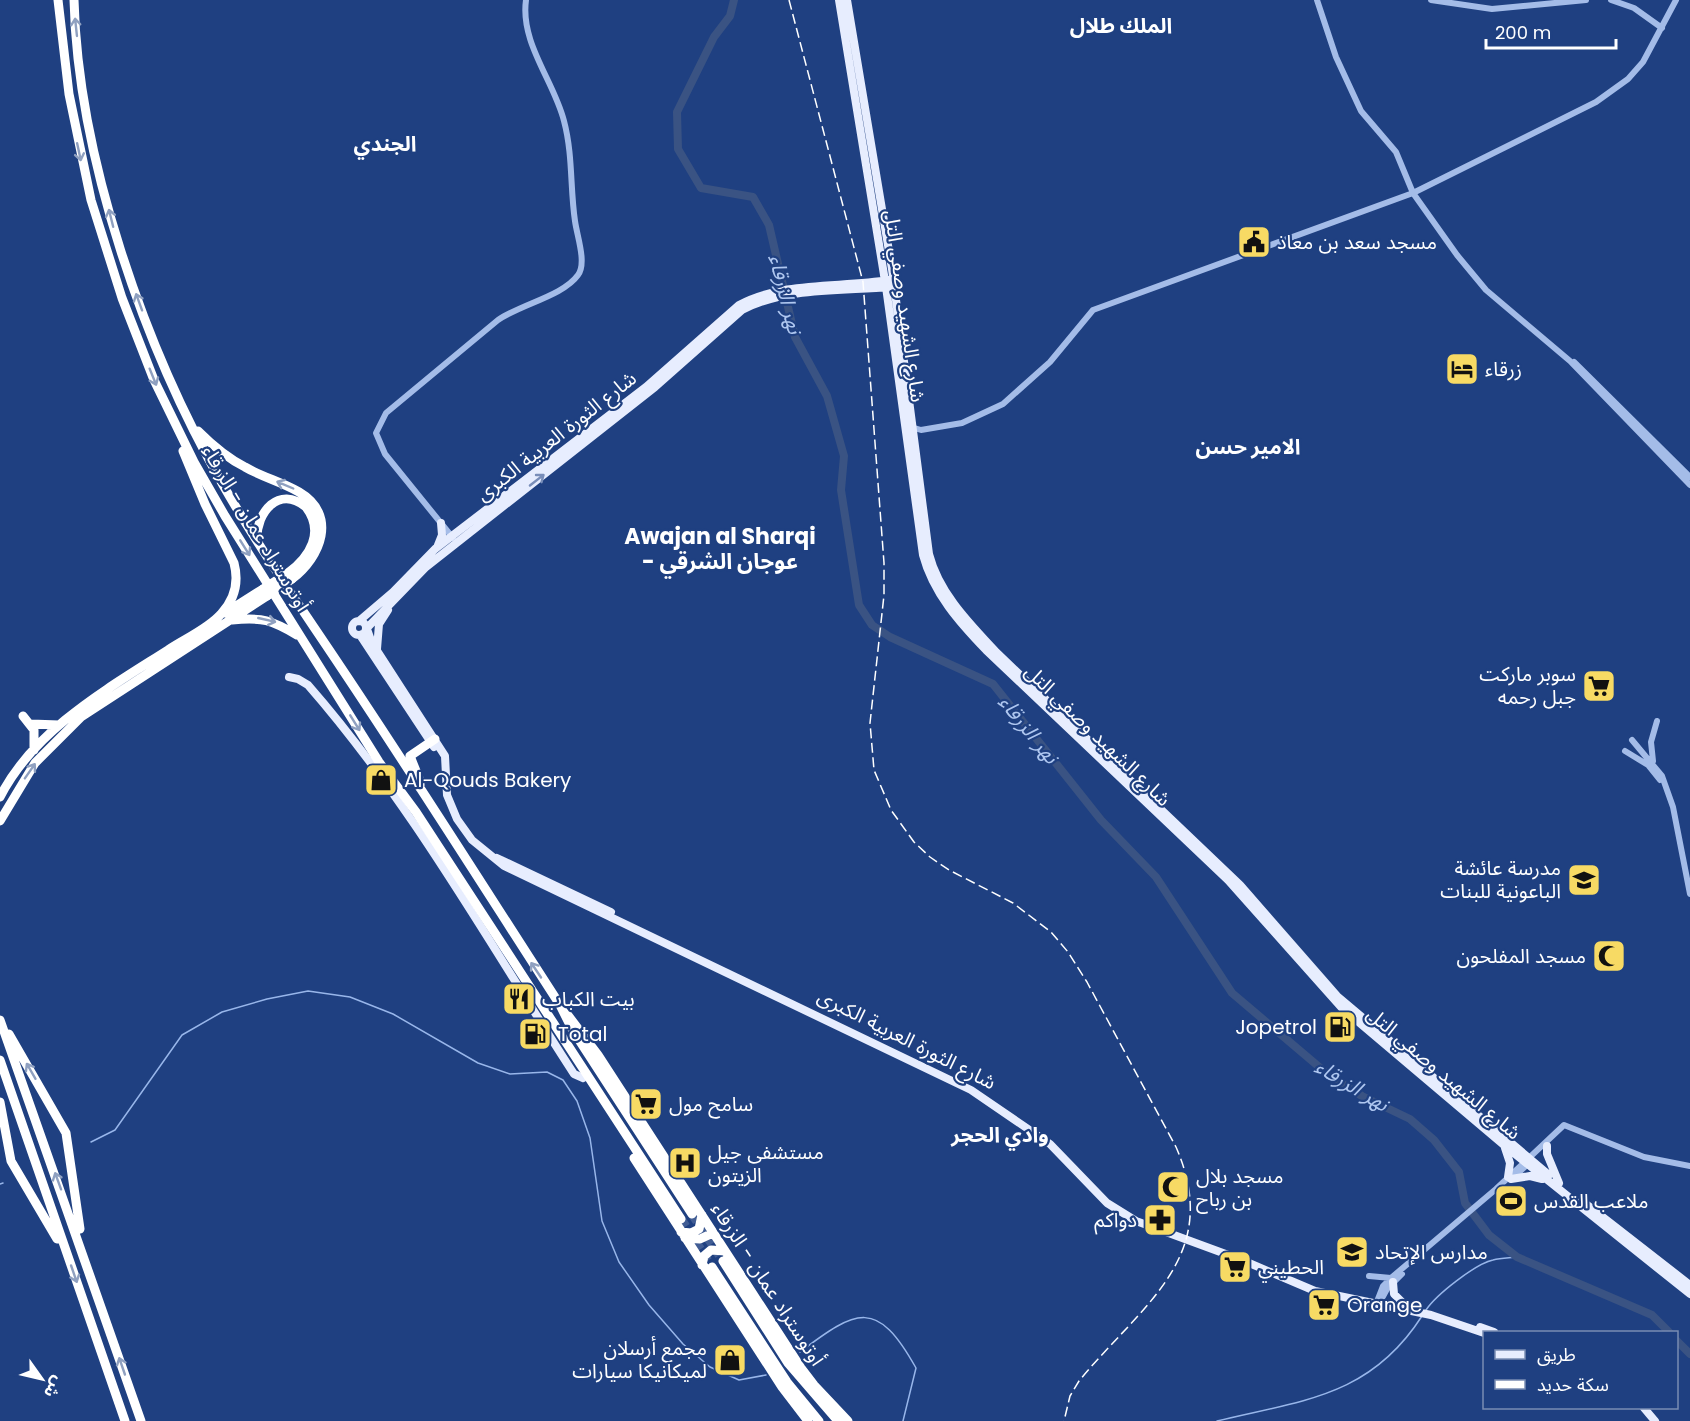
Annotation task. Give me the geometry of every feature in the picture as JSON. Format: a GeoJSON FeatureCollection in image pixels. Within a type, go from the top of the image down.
{"type":"FeatureCollection","features":[{"type":"Feature","properties":{"kind":"highway","name":"أوتوستراد عمان - الزرقاء"},"geometry":{"type":"LineString","coordinates":[[58,0],[69,94],[91,201],[122,298],[177,428],[225,516],[307,646],[376,764],[416,812],[681,1219]]}},
{"type":"Feature","properties":{"kind":"highway","name":"أوتوستراد عمان - الزرقاء"},"geometry":{"type":"LineString","coordinates":[[74,0],[84,90],[114,228],[151,333],[189,422],[257,542],[340,665],[390,746],[488,889],[564,1012],[572,1029],[692,1214]]}},
{"type":"Feature","properties":{"kind":"highway"},"geometry":{"type":"LineString","coordinates":[[0,797],[14,774],[59,725],[312,562],[320,545],[321,526],[316,509],[298,491],[251,471],[226,456],[189,422]]}},
{"type":"Feature","properties":{"kind":"highway"},"geometry":{"type":"LineString","coordinates":[[177,428],[191,473],[237,574],[234,594],[219,620]]}},
{"type":"Feature","properties":{"kind":"highway"},"geometry":{"type":"LineString","coordinates":[[257,542],[260,516],[273,502],[286,498],[306,507],[314,527],[313,543],[306,557],[290,576]]}},
{"type":"Feature","properties":{"kind":"highway"},"geometry":{"type":"LineString","coordinates":[[229,621],[265,592]]}},
{"type":"Feature","properties":{"kind":"highway"},"geometry":{"type":"LineString","coordinates":[[219,620],[264,619],[280,624],[301,637]]}},
{"type":"Feature","properties":{"kind":"highway"},"geometry":{"type":"LineString","coordinates":[[0,821],[35,763],[101,698]]}},
{"type":"Feature","properties":{"kind":"highway"},"geometry":{"type":"LineString","coordinates":[[23,716],[31,724],[35,738],[34,750]]}},
{"type":"Feature","properties":{"kind":"highway"},"geometry":{"type":"LineString","coordinates":[[31,724],[59,725]]}},
{"type":"Feature","properties":{"kind":"highway"},"geometry":{"type":"LineString","coordinates":[[390,746],[405,751],[431,738]]}},
{"type":"Feature","properties":{"kind":"highway"},"geometry":{"type":"LineString","coordinates":[[420,791],[420,781],[410,756],[431,738]]}},
{"type":"Feature","properties":{"kind":"highway","name":"أوتوستراد عمان - الزرقاء"},"geometry":{"type":"LineString","coordinates":[[564,1012],[585,1035],[702,1215],[709,1236],[725,1251],[814,1385],[843,1420]]}},
{"type":"Feature","properties":{"kind":"highway"},"geometry":{"type":"LineString","coordinates":[[0,1021],[66,1133],[82,1250]]}},
{"type":"Feature","properties":{"kind":"highway"},"geometry":{"type":"LineString","coordinates":[[0,1021],[141,1421]]}},
{"type":"Feature","properties":{"kind":"highway","name":"أوتوستراد عمان - الزرقاء"},"geometry":{"type":"LineString","coordinates":[[550,1021],[583,1078],[683,1235],[787,1382],[819,1421]]}},
{"type":"Feature","properties":{"kind":"highway"},"geometry":{"type":"LineString","coordinates":[[0,1060],[125,1421]]}},
{"type":"Feature","properties":{"kind":"highway"},"geometry":{"type":"LineString","coordinates":[[0,1102],[10,1161],[67,1254]]}},
{"type":"Feature","properties":{"kind":"highway"},"geometry":{"type":"LineString","coordinates":[[683,1235],[699,1229],[702,1215]]}},
{"type":"Feature","properties":{"kind":"highway"},"geometry":{"type":"LineString","coordinates":[[683,1235],[709,1236],[704,1263]]}},
{"type":"Feature","properties":{"kind":"highway"},"geometry":{"type":"LineString","coordinates":[[704,1263],[704,1256],[711,1250],[725,1251]]}},
{"type":"Feature","properties":{"kind":"highway","name":"أوتوستراد عمان - الزرقاء"},"geometry":{"type":"LineString","coordinates":[[723,1261],[789,1363],[843,1420]]}},
{"type":"Feature","properties":{"kind":"highway","name":"أوتوستراد عمان - الزرقاء"},"geometry":{"type":"LineString","coordinates":[[704,1263],[782,1388],[808,1421]]}},
{"type":"Feature","properties":{"kind":"main road","name":"شارع الشهيد وصفي التل"},"geometry":{"type":"LineString","coordinates":[[839,0],[883,267],[890,284],[888,297],[923,555],[931,579],[953,613],[986,650],[1227,880],[1342,1008],[1505,1146],[1559,1183],[1690,1285]]}},
{"type":"Feature","properties":{"kind":"main road","name":"شارع الشهيد وصفي التل"},"geometry":{"type":"LineString","coordinates":[[847,0],[931,562],[951,599],[970,624],[1240,885],[1337,996],[1550,1182],[1690,1294]]}},
{"type":"Feature","properties":{"kind":"main road"},"geometry":{"type":"LineString","coordinates":[[875,285],[883,267]]}},
{"type":"Feature","properties":{"kind":"main road"},"geometry":{"type":"LineString","coordinates":[[781,295],[840,283],[890,284]]}},
{"type":"Feature","properties":{"kind":"main road"},"geometry":{"type":"LineString","coordinates":[[875,285],[888,297]]}},
{"type":"Feature","properties":{"kind":"main road","name":"شارع الثورة العربية الكبرى"},"geometry":{"type":"LineString","coordinates":[[781,295],[756,297],[733,310],[661,375],[466,525],[367,628],[377,651],[431,738],[446,771],[446,791],[452,810],[472,840],[504,866],[971,1090],[1050,1144],[1107,1203],[1136,1221],[1242,1260],[1315,1291],[1428,1312],[1483,1332]]}},
{"type":"Feature","properties":{"kind":"main road","name":"شارع الثورة العربية الكبرى"},"geometry":{"type":"LineString","coordinates":[[359,621],[393,592],[435,549],[454,539],[655,387],[735,315],[756,303],[781,295]]}},
{"type":"Feature","properties":{"kind":"main road"},"geometry":{"type":"LineString","coordinates":[[435,549],[442,535],[441,523],[455,528],[466,525]]}},
{"type":"Feature","properties":{"kind":"main road"},"geometry":{"type":"LineString","coordinates":[[377,651],[379,624],[397,597]]}},
{"type":"Feature","properties":{"kind":"main road"},"geometry":{"type":"LineString","coordinates":[[359,621],[364,622],[367,628],[360,635],[355,634],[352,629],[353,623],[359,621]]}},
{"type":"Feature","properties":{"kind":"main road","name":"شارع الثورة العربية الكبرى"},"geometry":{"type":"LineString","coordinates":[[360,635],[431,738]]}},
{"type":"Feature","properties":{"kind":"main road"},"geometry":{"type":"LineString","coordinates":[[289,677],[308,685],[376,764],[574,1074],[583,1078]]}},
{"type":"Feature","properties":{"kind":"main road"},"geometry":{"type":"LineString","coordinates":[[1546,1144],[1547,1154],[1559,1183]]}},
{"type":"Feature","properties":{"kind":"main road"},"geometry":{"type":"LineString","coordinates":[[1505,1146],[1510,1163],[1510,1178],[1530,1176],[1550,1182]]}},
{"type":"Feature","properties":{"kind":"main road"},"geometry":{"type":"LineString","coordinates":[[1392,1280],[1394,1294],[1405,1305]]}},
{"type":"Feature","properties":{"kind":"main road","name":"شارع الثورة العربية الكبرى"},"geometry":{"type":"LineString","coordinates":[[1378,1302],[1405,1305],[1491,1331]]}},
{"type":"Feature","properties":{"kind":"main road"},"geometry":{"type":"LineString","coordinates":[[1646,1409],[1655,1421]]}},
{"type":"Feature","properties":{"kind":"main road"},"geometry":{"type":"LineString","coordinates":[[1652,1409],[1661,1421]]}},
{"type":"Feature","properties":{"kind":"street"},"geometry":{"type":"LineString","coordinates":[[454,539],[380,447],[376,437],[377,427],[386,413],[481,334],[518,308],[572,282],[580,273],[581,263],[574,214],[569,144],[560,107],[527,33],[526,0]]}},
{"type":"Feature","properties":{"kind":"street"},"geometry":{"type":"LineString","coordinates":[[1317,0],[1336,57],[1358,107],[1396,152],[1413,193],[1486,290],[1570,361],[1690,485]]}},
{"type":"Feature","properties":{"kind":"street"},"geometry":{"type":"LineString","coordinates":[[1431,0],[1492,9],[1586,0]]}},
{"type":"Feature","properties":{"kind":"street"},"geometry":{"type":"LineString","coordinates":[[1611,0],[1634,8],[1662,27]]}},
{"type":"Feature","properties":{"kind":"street"},"geometry":{"type":"LineString","coordinates":[[911,427],[921,430],[971,420],[1003,404],[1050,362],[1094,310],[1413,193],[1519,138],[1579,111],[1614,91],[1643,62],[1676,0]]}},
{"type":"Feature","properties":{"kind":"street"},"geometry":{"type":"LineString","coordinates":[[1570,361],[1578,365],[1690,477]]}},
{"type":"Feature","properties":{"kind":"street"},"geometry":{"type":"LineString","coordinates":[[1653,762],[1651,742],[1657,721]]}},
{"type":"Feature","properties":{"kind":"street"},"geometry":{"type":"LineString","coordinates":[[1632,740],[1653,762],[1662,776],[1673,807],[1690,894]]}},
{"type":"Feature","properties":{"kind":"street"},"geometry":{"type":"LineString","coordinates":[[1625,751],[1648,765],[1666,788]]}},
{"type":"Feature","properties":{"kind":"street"},"geometry":{"type":"LineString","coordinates":[[1378,1302],[1392,1280],[1569,1126],[1644,1157],[1690,1166]]}},
{"type":"Feature","properties":{"kind":"street"},"geometry":{"type":"LineString","coordinates":[[1533,1142],[1546,1144]]}},
{"type":"Feature","properties":{"kind":"street"},"geometry":{"type":"LineString","coordinates":[[1369,1276],[1392,1280]]}},
{"type":"Feature","properties":{"kind":"waterway","name":"نهر الزرقاء"},"geometry":{"type":"LineString","coordinates":[[734,0],[730,16],[714,37],[677,112],[678,149],[701,188],[753,197],[769,225],[795,337],[827,396],[844,456],[841,490],[859,605],[872,625],[890,637],[993,684],[1101,820],[1156,877],[1232,993],[1331,1077],[1362,1096],[1410,1119],[1434,1140],[1459,1172],[1465,1203],[1489,1235],[1517,1257],[1652,1315],[1668,1331]]}},
{"type":"Feature","properties":{"kind":"waterway"},"geometry":{"type":"LineString","coordinates":[[91,1142],[115,1130],[182,1035],[222,1012],[267,999],[308,991],[350,997],[393,1014],[478,1063],[510,1074],[547,1072],[563,1080],[577,1101],[590,1138],[602,1221],[619,1262],[649,1305],[683,1344],[710,1367],[739,1380],[766,1375]]}},
{"type":"Feature","properties":{"kind":"waterway"},"geometry":{"type":"LineString","coordinates":[[1426,1310],[1447,1289],[1476,1267],[1493,1260],[1517,1257]]}},
{"type":"Feature","properties":{"kind":"waterway"},"geometry":{"type":"LineString","coordinates":[[1217,1421],[1306,1400],[1357,1379],[1380,1364],[1402,1343],[1422,1316]]}},
{"type":"Feature","properties":{"kind":"waterway"},"geometry":{"type":"LineString","coordinates":[[800,1352],[820,1337],[851,1320],[865,1318],[877,1321],[889,1330],[902,1345],[916,1368],[903,1421]]}},
{"type":"Feature","properties":{"kind":"waterway","name":"نهر الزرقاء"},"geometry":{"type":"LineString","coordinates":[[1678,1342],[1690,1354]]}},
{"type":"Feature","properties":{"kind":"tunnel"},"geometry":{"type":"LineString","coordinates":[[692,1214],[723,1261]]}},
{"type":"Feature","properties":{"kind":"tunnel"},"geometry":{"type":"LineString","coordinates":[[681,1219],[712,1267]]}},
{"type":"Feature","properties":{"kind":"railway"},"geometry":{"type":"LineString","coordinates":[[789,0],[863,282],[884,563],[884,595],[870,723],[874,770],[891,810],[914,842],[949,870],[1013,903],[1051,932],[1068,952],[1087,982],[1176,1147],[1188,1186],[1190,1219],[1183,1249],[1169,1277],[1150,1303],[1079,1381],[1070,1396],[1064,1421]]}},
{"type":"Feature","properties":{"kind":"place","name":"مسجد سعد بن معاذ"},"geometry":{"type":"Point","coordinates":[1254,242]}},
{"type":"Feature","properties":{"kind":"place","name":"زرقاء"},"geometry":{"type":"Point","coordinates":[1462,369]}},
{"type":"Feature","properties":{"kind":"place","name":"سوبر ماركت جبل رحمه"},"geometry":{"type":"Point","coordinates":[1599,686]}},
{"type":"Feature","properties":{"kind":"place","name":"Al-Qouds Bakery"},"geometry":{"type":"Point","coordinates":[381,780]}},
{"type":"Feature","properties":{"kind":"place","name":"مدرسة عائشة الباعونية للبنات"},"geometry":{"type":"Point","coordinates":[1584,880]}},
{"type":"Feature","properties":{"kind":"place","name":"مسجد المفلحون"},"geometry":{"type":"Point","coordinates":[1609,956]}},
{"type":"Feature","properties":{"kind":"place","name":"بيت الكباب"},"geometry":{"type":"Point","coordinates":[519,999]}},
{"type":"Feature","properties":{"kind":"place","name":"Jopetrol"},"geometry":{"type":"Point","coordinates":[1340,1027]}},
{"type":"Feature","properties":{"kind":"place","name":"Total"},"geometry":{"type":"Point","coordinates":[535,1034]}},
{"type":"Feature","properties":{"kind":"place","name":"سامح مول"},"geometry":{"type":"Point","coordinates":[646,1104]}},
{"type":"Feature","properties":{"kind":"place","name":"مستشفى جيل الزيتون"},"geometry":{"type":"Point","coordinates":[685,1163]}},
{"type":"Feature","properties":{"kind":"place","name":"مسجد بلال بن رباح"},"geometry":{"type":"Point","coordinates":[1173,1187]}},
{"type":"Feature","properties":{"kind":"place","name":"ملاعب القدس"},"geometry":{"type":"Point","coordinates":[1511,1201]}},
{"type":"Feature","properties":{"kind":"place","name":"دواكم"},"geometry":{"type":"Point","coordinates":[1160,1220]}},
{"type":"Feature","properties":{"kind":"place","name":"مدارس الإتحاد"},"geometry":{"type":"Point","coordinates":[1352,1252]}},
{"type":"Feature","properties":{"kind":"place","name":"الحطيني"},"geometry":{"type":"Point","coordinates":[1235,1267]}},
{"type":"Feature","properties":{"kind":"place","name":"Orange"},"geometry":{"type":"Point","coordinates":[1324,1305]}},
{"type":"Feature","properties":{"kind":"place","name":"مجمع أرسلان لميكانيكا سيارات"},"geometry":{"type":"Point","coordinates":[730,1360]}},
{"type":"Feature","properties":{"kind":"district","name":"الملك طلال"},"geometry":{"type":"Point","coordinates":[1121,25]}},
{"type":"Feature","properties":{"kind":"district","name":"الجندي"},"geometry":{"type":"Point","coordinates":[385,143]}},
{"type":"Feature","properties":{"kind":"district","name":"الامير حسن"},"geometry":{"type":"Point","coordinates":[1248,446]}},
{"type":"Feature","properties":{"kind":"district","name":"Awajan al Sharqi - عوجان الشرقي"},"geometry":{"type":"Point","coordinates":[720,548]}},
{"type":"Feature","properties":{"kind":"district","name":"وادي الحجر"},"geometry":{"type":"Point","coordinates":[1000,1134]}}]}
